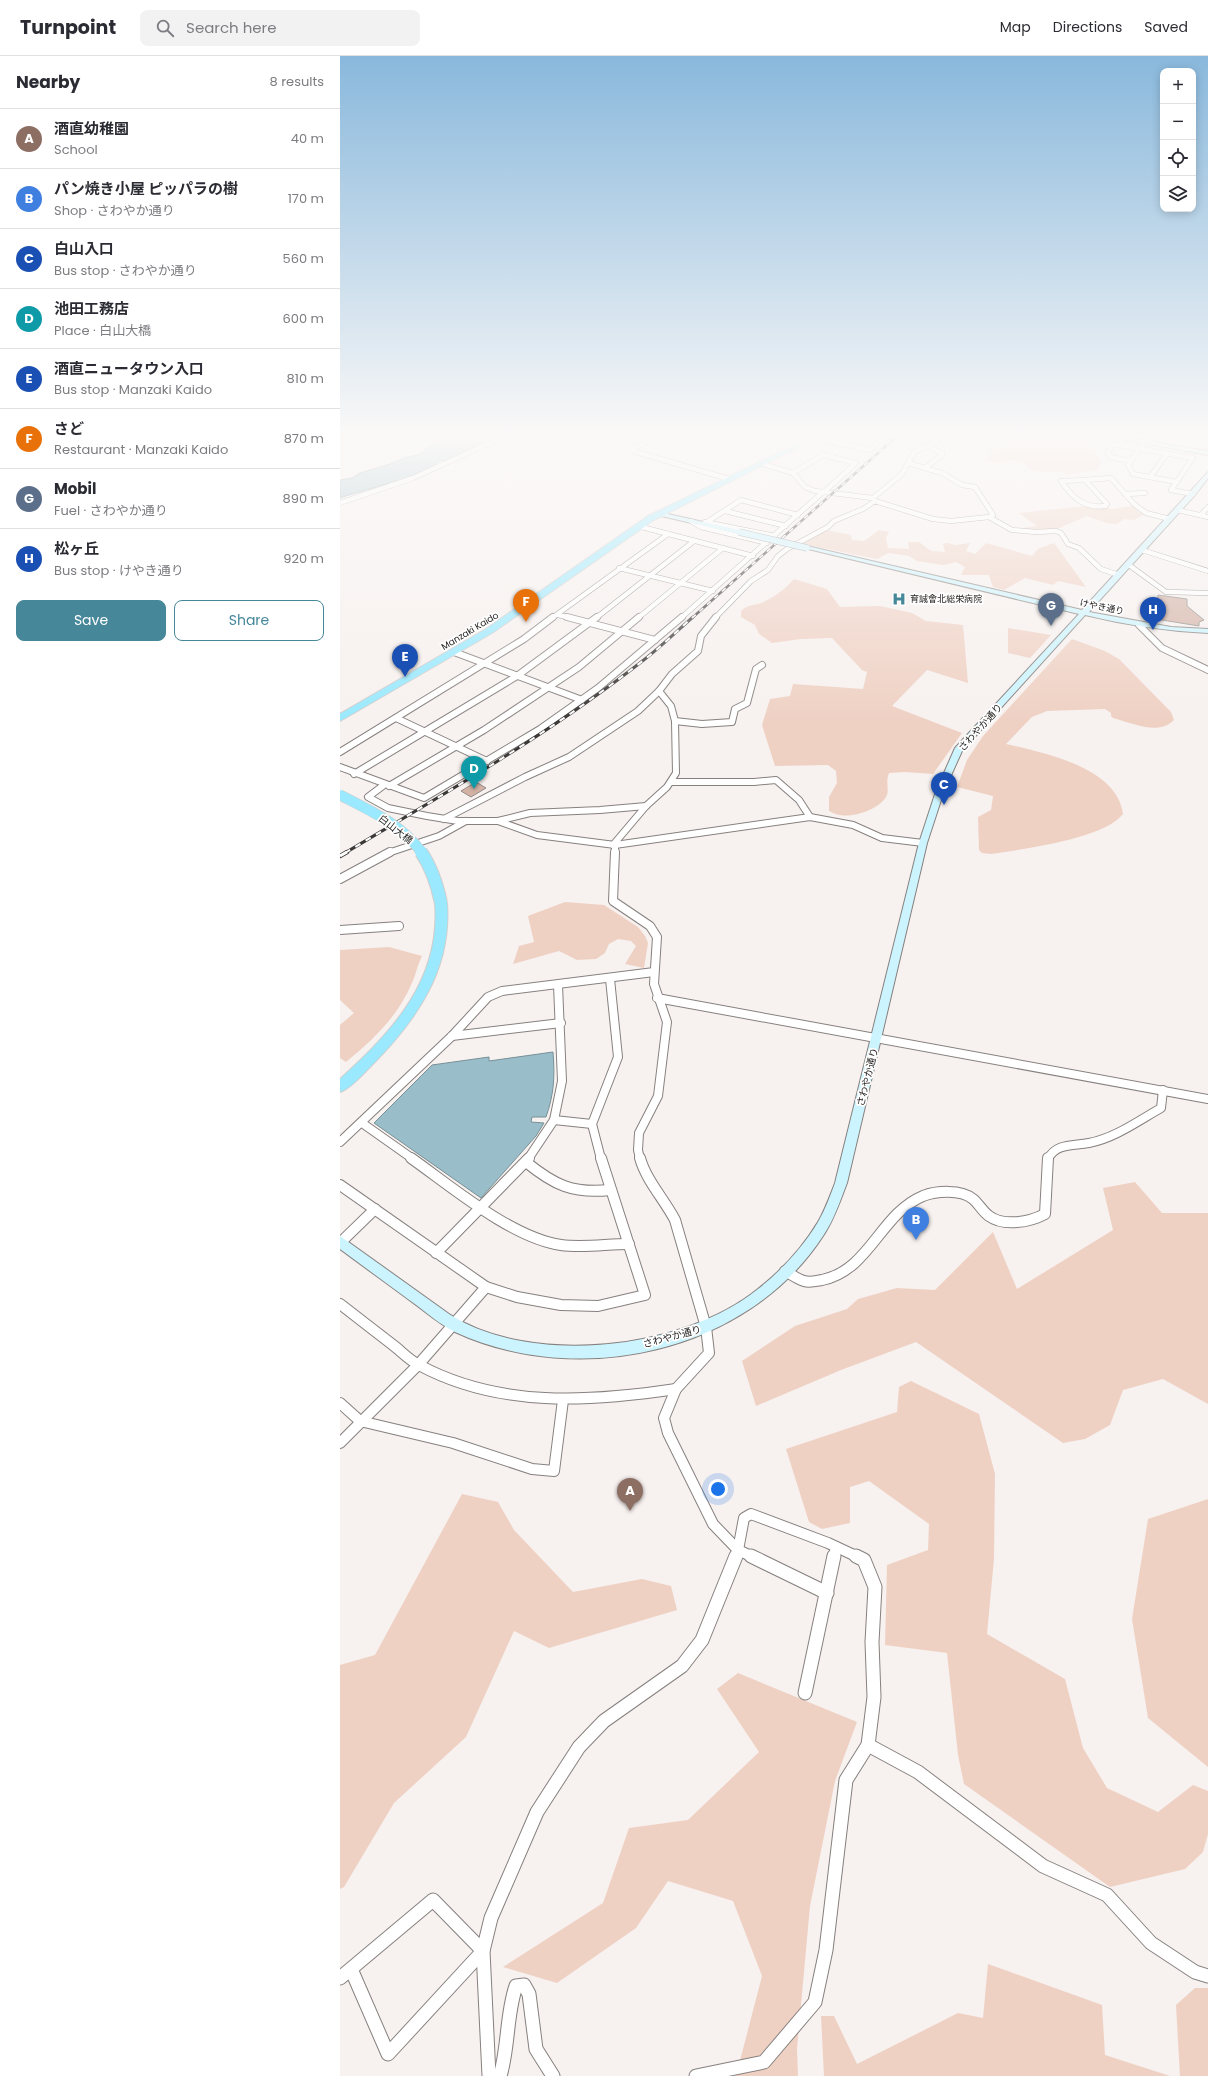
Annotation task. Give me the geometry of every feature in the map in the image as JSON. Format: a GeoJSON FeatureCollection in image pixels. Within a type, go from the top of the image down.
{"type":"FeatureCollection","features":[{"type":"Feature","properties":{"kind":"main road","name":"Manzaki Kaido"},"geometry":{"type":"LineString","coordinates":[[340,718],[508,619],[629,532]]}},
{"type":"Feature","properties":{"kind":"main road","name":"白山大橋"},"geometry":{"type":"LineString","coordinates":[[340,795],[372,811],[409,836],[419,848],[431,867],[440,890],[441,903],[441,941],[422,992],[395,1033],[340,1088]]}},
{"type":"Feature","properties":{"kind":"street"},"geometry":{"type":"LineString","coordinates":[[662,532],[753,556]]}},
{"type":"Feature","properties":{"kind":"street"},"geometry":{"type":"LineString","coordinates":[[723,532],[767,543]]}},
{"type":"Feature","properties":{"kind":"street","name":"けやき通り"},"geometry":{"type":"LineString","coordinates":[[740,532],[1139,625],[1208,631]]}},
{"type":"Feature","properties":{"kind":"street"},"geometry":{"type":"LineString","coordinates":[[757,532],[775,536]]}},
{"type":"Feature","properties":{"kind":"street"},"geometry":{"type":"LineString","coordinates":[[340,767],[354,774],[424,798],[487,762],[540,729],[582,700],[713,591],[779,532]]}},
{"type":"Feature","properties":{"kind":"street"},"geometry":{"type":"LineString","coordinates":[[444,819],[525,777],[569,757],[638,711],[659,691],[672,674],[698,651],[701,636],[733,598],[751,581],[768,570],[778,556],[787,549],[820,532]]}},
{"type":"Feature","properties":{"kind":"street"},"geometry":{"type":"LineString","coordinates":[[1060,532],[1062,533],[1068,544],[1079,548],[1101,569],[1120,575]]}},
{"type":"Feature","properties":{"kind":"street","name":"さわやか通り"},"geometry":{"type":"LineString","coordinates":[[340,1242],[454,1325],[516,1348],[565,1352],[598,1352],[626,1348],[662,1340],[706,1327],[754,1300],[798,1258],[823,1226],[841,1183],[924,843],[940,791],[958,750],[1158,532]]}},
{"type":"Feature","properties":{"kind":"street"},"geometry":{"type":"LineString","coordinates":[[340,752],[486,664],[558,615],[619,568],[668,534]]}},
{"type":"Feature","properties":{"kind":"street"},"geometry":{"type":"LineString","coordinates":[[354,774],[425,733],[517,676],[590,623],[694,541]]}},
{"type":"Feature","properties":{"kind":"street"},"geometry":{"type":"LineString","coordinates":[[646,806],[584,811],[536,812],[521,814],[498,821],[466,821],[444,819],[388,808],[368,797],[386,785],[455,747],[549,688],[579,667],[723,548]]}},
{"type":"Feature","properties":{"kind":"street"},"geometry":{"type":"LineString","coordinates":[[1142,550],[1208,570]]}},
{"type":"Feature","properties":{"kind":"street"},"geometry":{"type":"LineString","coordinates":[[1129,564],[1166,592],[1208,593]]}},
{"type":"Feature","properties":{"kind":"street"},"geometry":{"type":"LineString","coordinates":[[619,568],[713,591]]}},
{"type":"Feature","properties":{"kind":"street"},"geometry":{"type":"LineString","coordinates":[[558,615],[655,640]]}},
{"type":"Feature","properties":{"kind":"street"},"geometry":{"type":"LineString","coordinates":[[1139,625],[1150,639],[1160,648],[1208,670]]}},
{"type":"Feature","properties":{"kind":"street"},"geometry":{"type":"LineString","coordinates":[[454,652],[582,700]]}},
{"type":"Feature","properties":{"kind":"street"},"geometry":{"type":"LineString","coordinates":[[675,721],[702,724],[732,722],[736,709],[748,703],[756,669],[762,665]]}},
{"type":"Feature","properties":{"kind":"street"},"geometry":{"type":"LineString","coordinates":[[659,691],[671,706],[675,721],[677,762],[676,773],[671,782],[646,806],[614,845],[613,901],[650,926],[655,932],[658,946],[654,972],[654,984],[657,998],[667,1022],[668,1033],[658,1096],[639,1133],[638,1150],[643,1169],[666,1204],[674,1220],[706,1327],[709,1353],[676,1389],[664,1418],[668,1433],[713,1524],[738,1550],[827,1593]]}},
{"type":"Feature","properties":{"kind":"street"},"geometry":{"type":"LineString","coordinates":[[396,718],[487,762]]}},
{"type":"Feature","properties":{"kind":"street"},"geometry":{"type":"LineString","coordinates":[[671,782],[678,784],[717,781],[752,783],[776,780],[799,800],[810,817]]}},
{"type":"Feature","properties":{"kind":"street"},"geometry":{"type":"LineString","coordinates":[[498,821],[533,834],[614,845],[810,817],[853,825],[882,838],[924,843]]}},
{"type":"Feature","properties":{"kind":"street"},"geometry":{"type":"LineString","coordinates":[[340,879],[387,853],[439,836],[466,821]]}},
{"type":"Feature","properties":{"kind":"street"},"geometry":{"type":"LineString","coordinates":[[340,930],[399,926]]}},
{"type":"Feature","properties":{"kind":"street"},"geometry":{"type":"LineString","coordinates":[[340,1142],[452,1036],[491,995],[502,991],[610,979],[654,972]]}},
{"type":"Feature","properties":{"kind":"street"},"geometry":{"type":"LineString","coordinates":[[340,1185],[486,1288],[517,1297],[561,1305],[598,1306],[645,1295],[610,1190],[592,1124],[618,1057],[610,979]]}},
{"type":"Feature","properties":{"kind":"street"},"geometry":{"type":"LineString","coordinates":[[436,1253],[480,1206],[526,1162],[554,1120],[562,1081],[561,1024],[558,985]]}},
{"type":"Feature","properties":{"kind":"street"},"geometry":{"type":"LineString","coordinates":[[657,998],[877,1037],[957,1054],[1208,1099]]}},
{"type":"Feature","properties":{"kind":"street"},"geometry":{"type":"LineString","coordinates":[[452,1036],[561,1024]]}},
{"type":"Feature","properties":{"kind":"street"},"geometry":{"type":"LineString","coordinates":[[785,1271],[805,1281],[825,1280],[842,1274],[859,1260],[906,1204],[922,1196],[945,1191],[969,1196],[988,1216],[996,1221],[1038,1219],[1045,1214],[1046,1165],[1048,1157],[1061,1146],[1089,1143],[1109,1137],[1161,1108],[1163,1090]]}},
{"type":"Feature","properties":{"kind":"street"},"geometry":{"type":"LineString","coordinates":[[554,1120],[592,1124]]}},
{"type":"Feature","properties":{"kind":"street"},"geometry":{"type":"LineString","coordinates":[[362,1122],[480,1206],[520,1231],[537,1239],[562,1245],[629,1244]]}},
{"type":"Feature","properties":{"kind":"street"},"geometry":{"type":"LineString","coordinates":[[526,1162],[560,1187],[586,1192],[610,1190]]}},
{"type":"Feature","properties":{"kind":"street"},"geometry":{"type":"LineString","coordinates":[[340,1242],[375,1209]]}},
{"type":"Feature","properties":{"kind":"street"},"geometry":{"type":"LineString","coordinates":[[340,1443],[360,1420],[418,1365],[486,1288]]}},
{"type":"Feature","properties":{"kind":"street"},"geometry":{"type":"LineString","coordinates":[[340,1304],[418,1365],[453,1381],[489,1392],[530,1398],[562,1400],[619,1398],[676,1389]]}},
{"type":"Feature","properties":{"kind":"street"},"geometry":{"type":"LineString","coordinates":[[340,1403],[360,1420],[453,1443],[532,1469],[554,1471],[562,1400]]}},
{"type":"Feature","properties":{"kind":"street"},"geometry":{"type":"LineString","coordinates":[[489,2076],[483,1951],[491,1918],[510,1871],[537,1812],[560,1774],[579,1747],[604,1721],[682,1666],[702,1640],[738,1550],[744,1518],[751,1514],[836,1547],[864,1560],[875,1587],[872,1642],[874,1697],[868,1745],[846,1780],[826,1950],[815,2002],[764,2062],[696,2076]]}},
{"type":"Feature","properties":{"kind":"street"},"geometry":{"type":"LineString","coordinates":[[805,1693],[836,1547]]}},
{"type":"Feature","properties":{"kind":"street"},"geometry":{"type":"LineString","coordinates":[[868,1745],[918,1772],[1044,1866],[1107,1895],[1151,1943],[1195,1972],[1208,1976]]}},
{"type":"Feature","properties":{"kind":"street"},"geometry":{"type":"LineString","coordinates":[[340,1978],[433,1900],[483,1951]]}},
{"type":"Feature","properties":{"kind":"street"},"geometry":{"type":"LineString","coordinates":[[351,1969],[388,2054],[483,1951]]}},
{"type":"Feature","properties":{"kind":"street"},"geometry":{"type":"LineString","coordinates":[[500,2076],[506,2062],[511,1996],[516,1986],[524,1985],[529,1994],[536,2049],[553,2076]]}},
{"type":"Feature","properties":{"kind":"shaded area"},"geometry":{"type":"Polygon","coordinates":[[[823,532],[838,532],[851,535],[852,540],[864,541],[876,532],[889,532],[886,538],[888,548],[909,549],[908,542],[919,542],[931,551],[945,552],[943,544],[947,543],[955,545],[970,543],[966,551],[975,554],[986,543],[1032,556],[1038,549],[1054,543],[1086,587],[1058,581],[1053,585],[1025,578],[1004,590],[993,587],[989,575],[961,575],[965,567],[956,562],[943,565],[917,561],[909,556],[888,553],[877,559],[803,544],[823,532]]]}},
{"type":"Feature","properties":{"kind":"shaded area"},"geometry":{"type":"Polygon","coordinates":[[[794,579],[827,589],[840,607],[880,606],[912,613],[926,621],[963,625],[968,683],[927,670],[892,706],[962,733],[933,774],[905,772],[889,773],[887,780],[888,792],[886,797],[878,805],[865,812],[845,816],[837,815],[829,811],[829,797],[837,783],[836,771],[828,765],[775,766],[762,725],[770,699],[790,696],[793,684],[863,689],[867,672],[862,670],[832,638],[801,639],[772,643],[759,634],[755,625],[741,617],[741,611],[748,606],[761,603],[775,596],[794,579]]]}},
{"type":"Feature","properties":{"kind":"shaded area"},"geometry":{"type":"Polygon","coordinates":[[[1008,628],[1051,635],[1030,658],[1008,653],[1008,628]]]}},
{"type":"Feature","properties":{"kind":"shaded area"},"geometry":{"type":"Polygon","coordinates":[[[1072,639],[1105,651],[1119,659],[1171,712],[1174,720],[1168,725],[1161,727],[1145,727],[1113,718],[1111,713],[1105,709],[1047,711],[1032,717],[1006,744],[1058,758],[1093,774],[1108,784],[1118,798],[1123,814],[1113,823],[1099,830],[1062,842],[991,854],[982,853],[979,850],[978,817],[991,810],[993,796],[957,787],[967,760],[983,736],[1072,639]]]}},
{"type":"Feature","properties":{"kind":"shaded area"},"geometry":{"type":"Polygon","coordinates":[[[565,902],[604,905],[638,927],[648,943],[644,968],[625,964],[636,946],[631,941],[618,939],[609,944],[605,953],[596,959],[577,960],[559,951],[513,964],[519,946],[534,942],[528,916],[565,902]]]}},
{"type":"Feature","properties":{"kind":"shaded area"},"geometry":{"type":"Polygon","coordinates":[[[389,947],[422,956],[414,978],[406,996],[392,1017],[375,1037],[346,1062],[340,1058],[340,1025],[354,1013],[340,1000],[340,950],[389,947]]]}},
{"type":"Feature","properties":{"kind":"shaded area"},"geometry":{"type":"Polygon","coordinates":[[[1135,1182],[1162,1213],[1208,1213],[1208,1404],[1163,1379],[1123,1390],[1110,1425],[1085,1439],[1063,1443],[916,1342],[841,1370],[756,1406],[742,1361],[795,1326],[847,1309],[858,1299],[897,1288],[935,1290],[993,1232],[1017,1289],[1113,1230],[1103,1188],[1135,1182]]]}},
{"type":"Feature","properties":{"kind":"shaded area"},"geometry":{"type":"Polygon","coordinates":[[[911,1381],[979,1414],[995,1474],[994,1559],[987,1634],[1065,1679],[1083,1748],[1107,1788],[1158,1812],[1193,1785],[1208,1791],[1208,1834],[1203,1852],[1185,1869],[1110,1887],[964,1784],[958,1755],[947,1653],[885,1645],[887,1565],[928,1550],[929,1524],[869,1481],[850,1487],[850,1523],[822,1529],[809,1522],[786,1449],[897,1412],[899,1387],[911,1381]]]}},
{"type":"Feature","properties":{"kind":"shaded area"},"geometry":{"type":"Polygon","coordinates":[[[462,1494],[498,1502],[514,1530],[573,1592],[642,1579],[671,1586],[677,1610],[549,1648],[514,1631],[466,1737],[394,1803],[344,1887],[340,1889],[340,1665],[375,1655],[462,1494]]]}},
{"type":"Feature","properties":{"kind":"shaded area"},"geometry":{"type":"Polygon","coordinates":[[[1208,1499],[1208,1767],[1148,1718],[1132,1619],[1148,1519],[1208,1499]]]}},
{"type":"Feature","properties":{"kind":"shaded area"},"geometry":{"type":"Polygon","coordinates":[[[738,1673],[857,1722],[835,1781],[810,1906],[797,2049],[798,2076],[736,2076],[762,1976],[733,1901],[668,1881],[636,1928],[557,1983],[503,1967],[603,1903],[629,1828],[688,1820],[759,1752],[717,1689],[738,1673]]]}},
{"type":"Feature","properties":{"kind":"shaded area"},"geometry":{"type":"Polygon","coordinates":[[[988,1964],[1102,2005],[1105,2055],[1170,2076],[824,2076],[821,2016],[834,2016],[857,2064],[958,2013],[983,2018],[988,1964]]]}},
{"type":"Feature","properties":{"kind":"shaded area"},"geometry":{"type":"Polygon","coordinates":[[[1195,1988],[1208,1988],[1208,2076],[1180,2076],[1176,2005],[1195,1988]]]}},
{"type":"Feature","properties":{"kind":"water"},"geometry":{"type":"Polygon","coordinates":[[[553,1052],[553,1085],[549,1109],[546,1117],[532,1117],[531,1122],[544,1123],[536,1136],[481,1198],[374,1123],[432,1065],[489,1057],[489,1061],[553,1052]]]}},
{"type":"Feature","properties":{"kind":"building"},"geometry":{"type":"Polygon","coordinates":[[[1158,595],[1187,599],[1187,606],[1204,620],[1199,622],[1199,626],[1156,619],[1158,595]]]}},
{"type":"Feature","properties":{"kind":"building"},"geometry":{"type":"Polygon","coordinates":[[[476,782],[486,788],[471,797],[461,791],[476,782]]]}},
{"type":"Feature","properties":{"kind":"railway"},"geometry":{"type":"LineString","coordinates":[[692,618],[789,532]]}},
{"type":"Feature","properties":{"kind":"railway"},"geometry":{"type":"LineString","coordinates":[[345,853],[498,761],[573,712],[651,654],[693,617]]}},
{"type":"Feature","properties":{"kind":"railway"},"geometry":{"type":"LineString","coordinates":[[340,856],[347,852]]}},
{"type":"Feature","properties":{"kind":"place","name":"育誠會北総栄病院"},"geometry":{"type":"Point","coordinates":[899,599]}},
{"type":"Feature","properties":{"kind":"place","name":"さど"},"geometry":{"type":"Point","coordinates":[526,622]}},
{"type":"Feature","properties":{"kind":"place","name":"Mobil"},"geometry":{"type":"Point","coordinates":[1051,626]}},
{"type":"Feature","properties":{"kind":"place","name":"松ヶ丘"},"geometry":{"type":"Point","coordinates":[1153,630]}},
{"type":"Feature","properties":{"kind":"place","name":"酒直ニュータウン入口"},"geometry":{"type":"Point","coordinates":[405,677]}},
{"type":"Feature","properties":{"kind":"place","name":"池田工務店"},"geometry":{"type":"Point","coordinates":[474,789]}},
{"type":"Feature","properties":{"kind":"place","name":"白山入口"},"geometry":{"type":"Point","coordinates":[944,805]}},
{"type":"Feature","properties":{"kind":"place","name":"パン焼き小屋 ピッパラの樹"},"geometry":{"type":"Point","coordinates":[916,1240]}},
{"type":"Feature","properties":{"kind":"place","name":"酒直幼稚園"},"geometry":{"type":"Point","coordinates":[630,1511]}}]}
